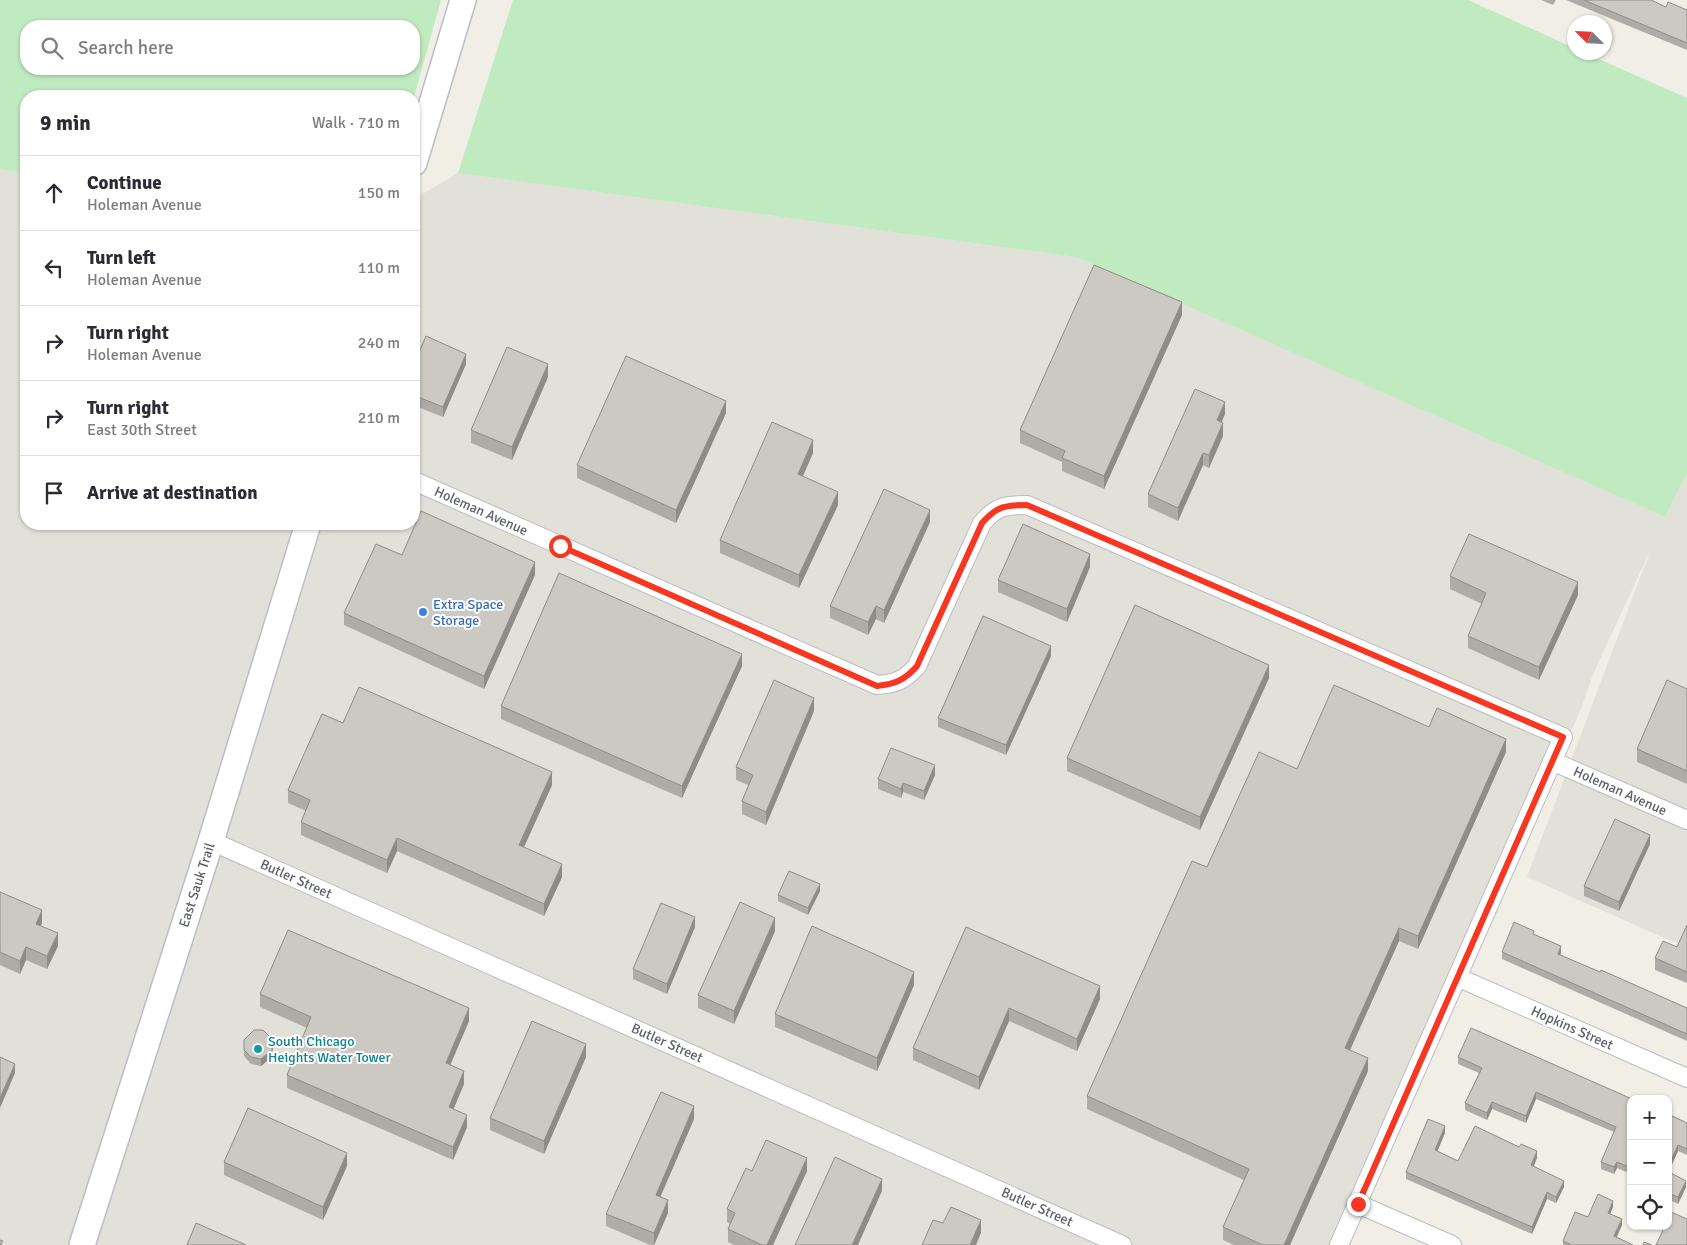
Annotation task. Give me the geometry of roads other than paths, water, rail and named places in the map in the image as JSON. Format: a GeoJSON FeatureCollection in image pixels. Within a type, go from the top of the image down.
{"type":"FeatureCollection","features":[{"type":"Feature","properties":{"kind":"main road"},"geometry":{"type":"LineString","coordinates":[[420,143],[463,0]]}},
{"type":"Feature","properties":{"kind":"main road","name":"East Sauk Trail"},"geometry":{"type":"LineString","coordinates":[[82,1245],[211,841],[306,530]]}},
{"type":"Feature","properties":{"kind":"street","name":"Holeman Avenue"},"geometry":{"type":"LineString","coordinates":[[420,485],[877,686],[893,684],[908,678],[917,666],[982,523],[994,509],[1012,505],[1027,505],[1563,737],[1552,761],[1687,820]]}},
{"type":"Feature","properties":{"kind":"street"},"geometry":{"type":"LineString","coordinates":[[1339,1245],[1552,761]]}},
{"type":"Feature","properties":{"kind":"street","name":"Butler Street"},"geometry":{"type":"LineString","coordinates":[[211,841],[1122,1245]]}},
{"type":"Feature","properties":{"kind":"street","name":"Hopkins Street"},"geometry":{"type":"LineString","coordinates":[[1458,977],[1687,1078]]}},
{"type":"Feature","properties":{"kind":"street"},"geometry":{"type":"LineString","coordinates":[[1358,1204],[1452,1245]]}},
{"type":"Feature","properties":{"kind":"place","name":"Extra Space Storage"},"geometry":{"type":"Point","coordinates":[423,612]}},
{"type":"Feature","properties":{"kind":"place","name":"South Chicago Heights Water Tower"},"geometry":{"type":"Point","coordinates":[258,1049]}}]}
